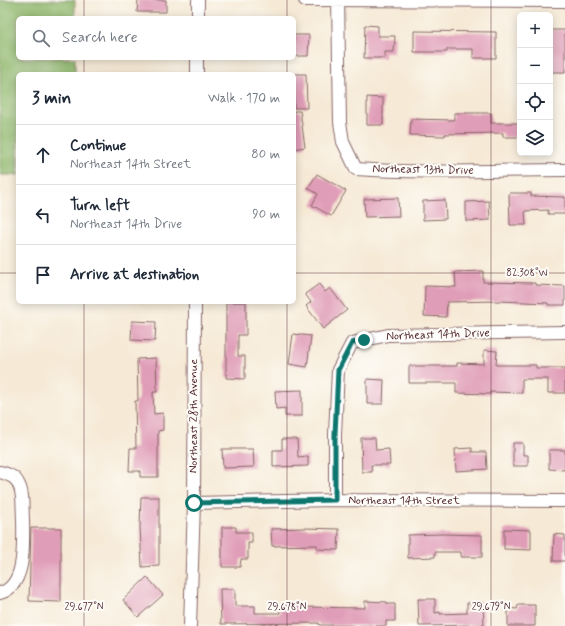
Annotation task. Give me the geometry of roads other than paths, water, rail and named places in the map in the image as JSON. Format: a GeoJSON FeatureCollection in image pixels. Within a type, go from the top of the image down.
{"type":"FeatureCollection","features":[{"type":"Feature","properties":{"kind":"street"},"geometry":{"type":"LineString","coordinates":[[198,0],[198,16]]}},
{"type":"Feature","properties":{"kind":"street"},"geometry":{"type":"LineString","coordinates":[[305,0],[565,1]]}},
{"type":"Feature","properties":{"kind":"street","name":"Northeast 13th Drive"},"geometry":{"type":"LineString","coordinates":[[338,0],[340,122],[343,142],[356,169],[450,172],[565,170]]}},
{"type":"Feature","properties":{"kind":"street"},"geometry":{"type":"LineString","coordinates":[[197,60],[197,72]]}},
{"type":"Feature","properties":{"kind":"street","name":"Northeast 28th Avenue"},"geometry":{"type":"LineString","coordinates":[[190,626],[194,503],[195,304]]}},
{"type":"Feature","properties":{"kind":"street","name":"Northeast 14th Drive"},"geometry":{"type":"LineString","coordinates":[[335,500],[335,434],[338,370],[352,343],[388,335],[565,332]]}},
{"type":"Feature","properties":{"kind":"street"},"geometry":{"type":"LineString","coordinates":[[0,472],[8,474],[17,481],[21,490],[23,545],[21,565],[15,582],[7,591],[0,593]]}},
{"type":"Feature","properties":{"kind":"street","name":"Northeast 14th Street"},"geometry":{"type":"LineString","coordinates":[[194,503],[335,500],[565,501]]}}]}
